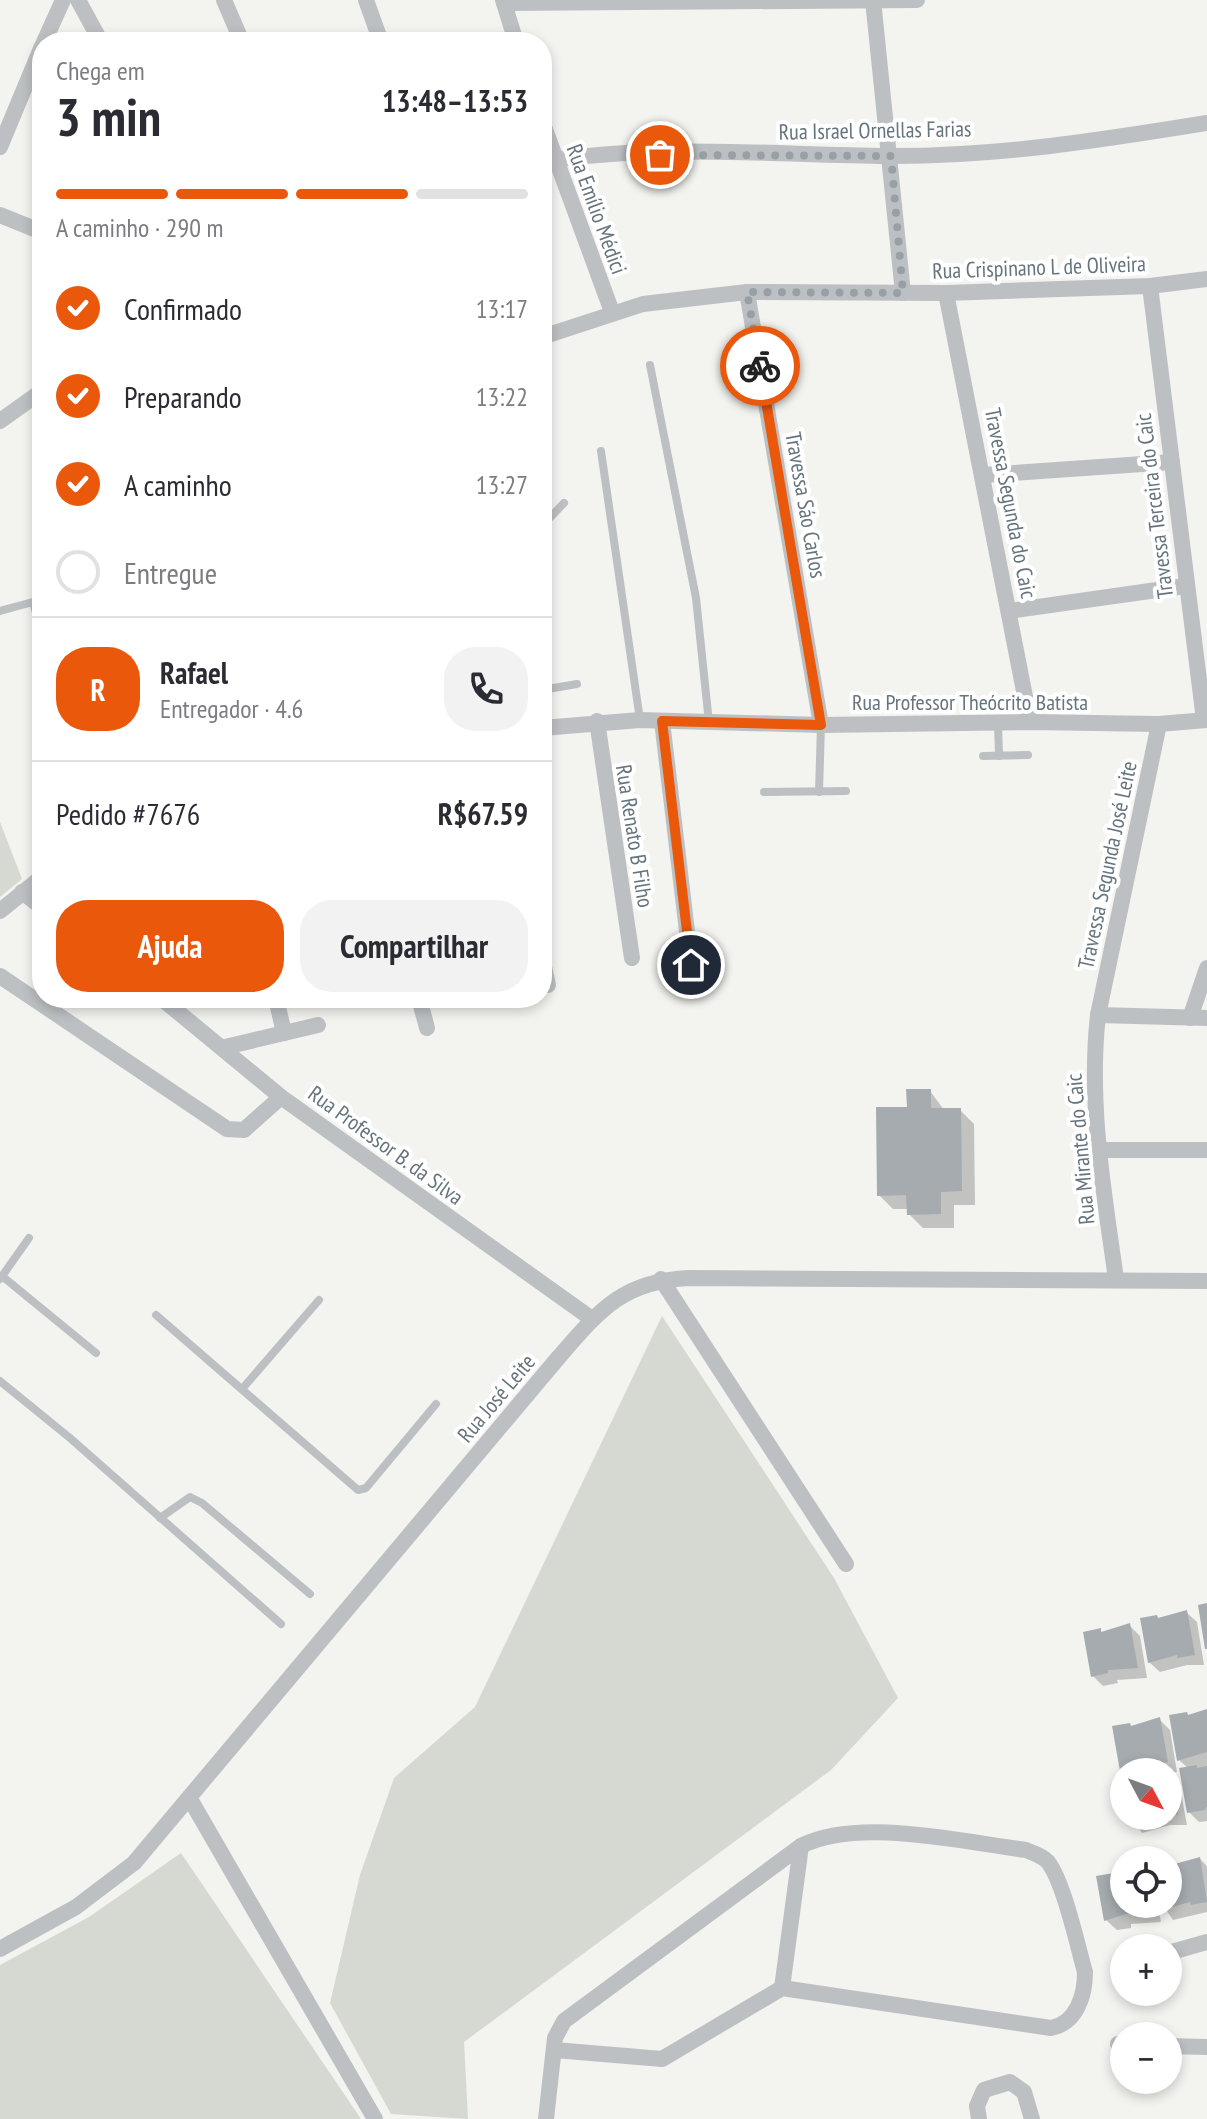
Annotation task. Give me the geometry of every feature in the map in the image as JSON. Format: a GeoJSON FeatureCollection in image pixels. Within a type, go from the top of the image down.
{"type":"FeatureCollection","features":[{"type":"Feature","properties":{"kind":"street"},"geometry":{"type":"LineString","coordinates":[[48,32],[63,0]]}},
{"type":"Feature","properties":{"kind":"street"},"geometry":{"type":"LineString","coordinates":[[78,0],[96,32]]}},
{"type":"Feature","properties":{"kind":"street"},"geometry":{"type":"LineString","coordinates":[[224,0],[238,32]]}},
{"type":"Feature","properties":{"kind":"street"},"geometry":{"type":"LineString","coordinates":[[366,0],[377,32]]}},
{"type":"Feature","properties":{"kind":"street"},"geometry":{"type":"LineString","coordinates":[[513,32],[503,1],[917,0]]}},
{"type":"Feature","properties":{"kind":"street"},"geometry":{"type":"LineString","coordinates":[[873,1],[903,293]]}},
{"type":"Feature","properties":{"kind":"street"},"geometry":{"type":"LineString","coordinates":[[0,147],[32,70]]}},
{"type":"Feature","properties":{"kind":"street","name":"Rua Israel Ornellas Farias"},"geometry":{"type":"LineString","coordinates":[[552,161],[717,153],[891,156],[1030,148],[1207,123]]}},
{"type":"Feature","properties":{"kind":"street","name":"Rua Emílio Médici"},"geometry":{"type":"LineString","coordinates":[[552,170],[612,312]]}},
{"type":"Feature","properties":{"kind":"street"},"geometry":{"type":"LineString","coordinates":[[0,215],[32,228]]}},
{"type":"Feature","properties":{"kind":"street","name":"Rua Crispinano L de Oliveira"},"geometry":{"type":"LineString","coordinates":[[552,334],[584,326],[612,312],[663,301],[747,292],[946,293],[1150,286],[1207,279]]}},
{"type":"Feature","properties":{"kind":"street","name":"Travessa Terceira do Caic"},"geometry":{"type":"LineString","coordinates":[[1150,286],[1185,586],[1206,720]]}},
{"type":"Feature","properties":{"kind":"street","name":"Travessa Sáo Carlos"},"geometry":{"type":"LineString","coordinates":[[747,292],[821,725]]}},
{"type":"Feature","properties":{"kind":"street","name":"Travessa Segunda do Caic"},"geometry":{"type":"LineString","coordinates":[[946,293],[1030,722]]}},
{"type":"Feature","properties":{"kind":"street"},"geometry":{"type":"LineString","coordinates":[[0,421],[32,398]]}},
{"type":"Feature","properties":{"kind":"street"},"geometry":{"type":"LineString","coordinates":[[984,475],[1172,462]]}},
{"type":"Feature","properties":{"kind":"street"},"geometry":{"type":"LineString","coordinates":[[1009,611],[1185,586]]}},
{"type":"Feature","properties":{"kind":"street","name":"Rua Professor Theócrito Batista"},"geometry":{"type":"LineString","coordinates":[[552,727],[640,720],[821,725],[998,722],[1159,724],[1206,720]]}},
{"type":"Feature","properties":{"kind":"street","name":"Rua Renato B Filho"},"geometry":{"type":"LineString","coordinates":[[597,721],[632,958]]}},
{"type":"Feature","properties":{"kind":"street"},"geometry":{"type":"LineString","coordinates":[[662,721],[691,965]]}},
{"type":"Feature","properties":{"kind":"street","name":"Travessa Segunda José Leite"},"geometry":{"type":"LineString","coordinates":[[1098,1015],[1159,724]]}},
{"type":"Feature","properties":{"kind":"street"},"geometry":{"type":"LineString","coordinates":[[0,911],[32,884]]}},
{"type":"Feature","properties":{"kind":"street"},"geometry":{"type":"LineString","coordinates":[[22,892],[32,900]]}},
{"type":"Feature","properties":{"kind":"street"},"geometry":{"type":"LineString","coordinates":[[1098,1015],[1198,1018],[1207,968]]}},
{"type":"Feature","properties":{"kind":"street"},"geometry":{"type":"LineString","coordinates":[[0,976],[32,998]]}},
{"type":"Feature","properties":{"kind":"street"},"geometry":{"type":"LineString","coordinates":[[47,1008],[227,1129],[244,1130],[281,1097]]}},
{"type":"Feature","properties":{"kind":"street","name":"Rua Professor B. da Silva"},"geometry":{"type":"LineString","coordinates":[[174,1008],[225,1047],[281,1097],[592,1319]]}},
{"type":"Feature","properties":{"kind":"street"},"geometry":{"type":"LineString","coordinates":[[278,1008],[284,1033]]}},
{"type":"Feature","properties":{"kind":"street"},"geometry":{"type":"LineString","coordinates":[[422,1008],[427,1028]]}},
{"type":"Feature","properties":{"kind":"street","name":"Rua Mirante do Caic"},"geometry":{"type":"LineString","coordinates":[[1098,1015],[1094,1095],[1116,1279]]}},
{"type":"Feature","properties":{"kind":"street"},"geometry":{"type":"LineString","coordinates":[[225,1047],[318,1025]]}},
{"type":"Feature","properties":{"kind":"street"},"geometry":{"type":"LineString","coordinates":[[1099,1150],[1207,1150]]}},
{"type":"Feature","properties":{"kind":"street"},"geometry":{"type":"LineString","coordinates":[[661,1279],[846,1564]]}},
{"type":"Feature","properties":{"kind":"street","name":"Rua José Leite"},"geometry":{"type":"LineString","coordinates":[[0,1949],[64,1915],[119,1877],[190,1799],[592,1319],[627,1292],[661,1279],[1207,1281]]}},
{"type":"Feature","properties":{"kind":"street"},"geometry":{"type":"LineString","coordinates":[[190,1799],[375,2119]]}},
{"type":"Feature","properties":{"kind":"street"},"geometry":{"type":"LineString","coordinates":[[546,2119],[555,2038],[564,2021],[801,1846],[842,1833],[904,1836],[1026,1850],[1039,1855],[1047,1861],[1056,1879],[1085,1972],[1085,1987],[1073,2016],[1062,2026],[1051,2028],[782,1988],[662,2059],[555,2050]]}},
{"type":"Feature","properties":{"kind":"street"},"geometry":{"type":"LineString","coordinates":[[782,1988],[801,1846]]}},
{"type":"Feature","properties":{"kind":"street"},"geometry":{"type":"LineString","coordinates":[[1182,1949],[1207,1942]]}},
{"type":"Feature","properties":{"kind":"street"},"geometry":{"type":"LineString","coordinates":[[1182,2046],[1207,2047]]}},
{"type":"Feature","properties":{"kind":"street"},"geometry":{"type":"LineString","coordinates":[[979,2119],[977,2106],[984,2090],[1010,2082],[1024,2092],[1032,2119]]}},
{"type":"Feature","properties":{"kind":"lane"},"geometry":{"type":"LineString","coordinates":[[650,365],[696,598],[709,724]]}},
{"type":"Feature","properties":{"kind":"lane"},"geometry":{"type":"LineString","coordinates":[[601,451],[640,720]]}},
{"type":"Feature","properties":{"kind":"lane"},"geometry":{"type":"LineString","coordinates":[[552,516],[564,503]]}},
{"type":"Feature","properties":{"kind":"lane"},"geometry":{"type":"LineString","coordinates":[[0,611],[32,602]]}},
{"type":"Feature","properties":{"kind":"lane"},"geometry":{"type":"LineString","coordinates":[[552,688],[577,684]]}},
{"type":"Feature","properties":{"kind":"lane"},"geometry":{"type":"LineString","coordinates":[[998,722],[999,756]]}},
{"type":"Feature","properties":{"kind":"lane"},"geometry":{"type":"LineString","coordinates":[[819,792],[821,725]]}},
{"type":"Feature","properties":{"kind":"lane"},"geometry":{"type":"LineString","coordinates":[[983,756],[1028,755]]}},
{"type":"Feature","properties":{"kind":"lane"},"geometry":{"type":"LineString","coordinates":[[764,792],[846,791]]}},
{"type":"Feature","properties":{"kind":"lane"},"geometry":{"type":"LineString","coordinates":[[29,1238],[1,1277],[96,1353]]}},
{"type":"Feature","properties":{"kind":"lane"},"geometry":{"type":"LineString","coordinates":[[242,1389],[319,1300]]}},
{"type":"Feature","properties":{"kind":"lane"},"geometry":{"type":"LineString","coordinates":[[156,1315],[362,1490],[436,1404]]}},
{"type":"Feature","properties":{"kind":"lane"},"geometry":{"type":"LineString","coordinates":[[0,1381],[281,1624]]}},
{"type":"Feature","properties":{"kind":"lane"},"geometry":{"type":"LineString","coordinates":[[160,1518],[190,1497],[202,1503],[310,1594]]}},
{"type":"Feature","properties":{"kind":"shaded area"},"geometry":{"type":"Polygon","coordinates":[[[0,822],[22,879],[0,897],[0,822]]]}},
{"type":"Feature","properties":{"kind":"shaded area"},"geometry":{"type":"Polygon","coordinates":[[[662,1316],[834,1578],[898,1698],[831,1770],[464,2042],[468,2119],[391,2114],[330,2003],[360,1875],[394,1778],[475,1707],[662,1316]]]}},
{"type":"Feature","properties":{"kind":"shaded area"},"geometry":{"type":"Polygon","coordinates":[[[181,1853],[361,2119],[0,2119],[0,1965],[89,1917],[181,1853]]]}},
{"type":"Feature","properties":{"kind":"building"},"geometry":{"type":"Polygon","coordinates":[[[906,1089],[931,1089],[931,1108],[961,1108],[962,1191],[941,1192],[941,1214],[907,1215],[906,1195],[877,1196],[876,1107],[907,1107],[906,1089]]]}},
{"type":"Feature","properties":{"kind":"building"},"geometry":{"type":"Polygon","coordinates":[[[1207,1603],[1207,1649],[1205,1649],[1198,1605],[1207,1603]]]}},
{"type":"Feature","properties":{"kind":"building"},"geometry":{"type":"Polygon","coordinates":[[[1187,1610],[1195,1655],[1177,1658],[1177,1655],[1148,1663],[1140,1618],[1157,1615],[1158,1618],[1187,1610]]]}},
{"type":"Feature","properties":{"kind":"building"},"geometry":{"type":"Polygon","coordinates":[[[1130,1623],[1138,1668],[1108,1670],[1108,1673],[1091,1677],[1083,1632],[1101,1628],[1101,1632],[1130,1623]]]}},
{"type":"Feature","properties":{"kind":"building"},"geometry":{"type":"Polygon","coordinates":[[[1207,1709],[1207,1752],[1182,1760],[1176,1758],[1169,1715],[1187,1712],[1188,1715],[1207,1709]]]}},
{"type":"Feature","properties":{"kind":"building"},"geometry":{"type":"Polygon","coordinates":[[[1160,1717],[1167,1758],[1118,1758],[1112,1726],[1130,1723],[1131,1726],[1160,1717]]]}},
{"type":"Feature","properties":{"kind":"building"},"geometry":{"type":"Polygon","coordinates":[[[1207,1766],[1205,1810],[1187,1813],[1182,1768],[1207,1766]]]}},
{"type":"Feature","properties":{"kind":"building"},"geometry":{"type":"Polygon","coordinates":[[[1200,1857],[1207,1902],[1182,1904],[1182,1862],[1200,1857]]]}},
{"type":"Feature","properties":{"kind":"building"},"geometry":{"type":"Polygon","coordinates":[[[1110,1874],[1110,1918],[1114,1918],[1104,1921],[1096,1876],[1110,1874]]]}},
{"type":"Feature","properties":{"kind":"way so far"},"geometry":{"type":"LineString","coordinates":[[660,155],[891,156],[903,293],[747,292],[760,366]]}},
{"type":"Feature","properties":{"kind":"route"},"geometry":{"type":"LineString","coordinates":[[691,965],[662,721],[821,725],[760,366]]}}]}
